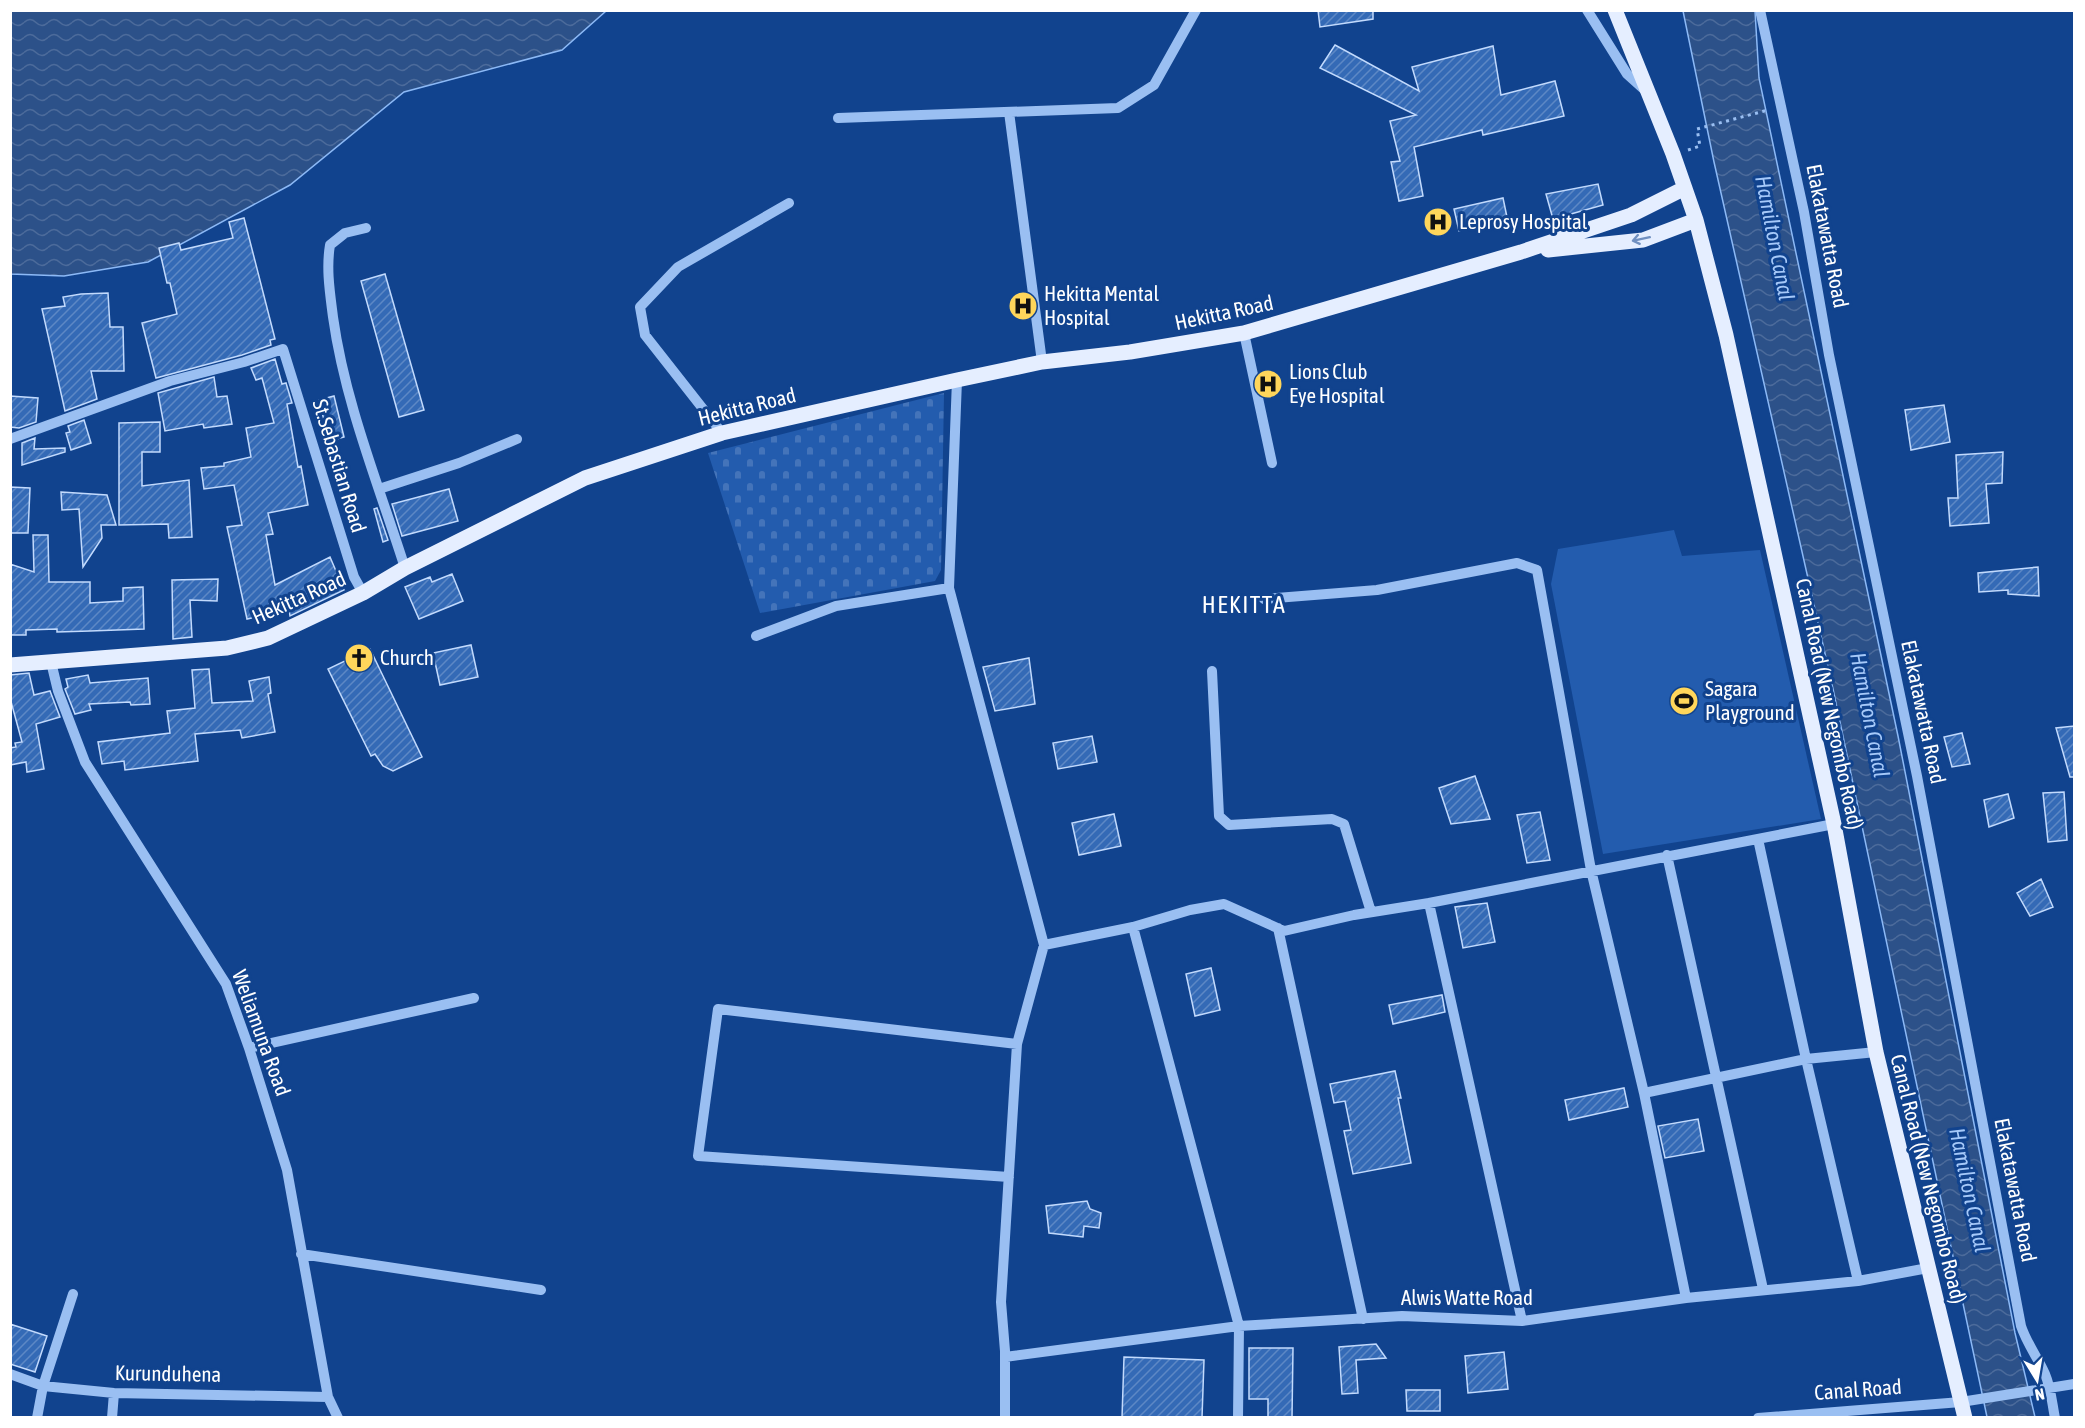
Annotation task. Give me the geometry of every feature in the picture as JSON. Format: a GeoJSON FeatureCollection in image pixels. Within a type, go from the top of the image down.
{"type":"FeatureCollection","features":[{"type":"Feature","properties":{"kind":"main road","name":"Canal Road (New Negombo Road)"},"geometry":{"type":"LineString","coordinates":[[1615,10],[1651,96],[1696,220],[1726,335],[1834,824],[1876,1052],[1965,1418]]}},
{"type":"Feature","properties":{"kind":"main road","name":"Hekitta Road"},"geometry":{"type":"LineString","coordinates":[[10,665],[227,648],[268,638],[363,593],[405,567],[585,478],[722,433],[1042,362],[1130,352],[1244,333],[1521,252],[1631,215],[1685,188]]}},
{"type":"Feature","properties":{"kind":"main road","name":"Hekitta Road"},"geometry":{"type":"LineString","coordinates":[[1521,252],[1643,240],[1696,220]]}},
{"type":"Feature","properties":{"kind":"street"},"geometry":{"type":"LineString","coordinates":[[838,118],[1118,108],[1154,85],[1196,10]]}},
{"type":"Feature","properties":{"kind":"street"},"geometry":{"type":"LineString","coordinates":[[1587,10],[1628,74],[1651,96]]}},
{"type":"Feature","properties":{"kind":"street","name":"Elakatawatta Road"},"geometry":{"type":"LineString","coordinates":[[1760,10],[1804,212],[1829,355],[1917,776],[2021,1326],[2030,1349],[2046,1376],[2055,1418]]}},
{"type":"Feature","properties":{"kind":"street"},"geometry":{"type":"LineString","coordinates":[[1009,112],[1042,362]]}},
{"type":"Feature","properties":{"kind":"street"},"geometry":{"type":"LineString","coordinates":[[722,433],[645,335],[640,307],[678,267],[789,203]]}},
{"type":"Feature","properties":{"kind":"street"},"geometry":{"type":"LineString","coordinates":[[366,228],[345,233],[330,245],[327,265],[338,348],[357,418],[405,567]]}},
{"type":"Feature","properties":{"kind":"street"},"geometry":{"type":"LineString","coordinates":[[1244,333],[1272,463]]}},
{"type":"Feature","properties":{"kind":"street","name":"St.Sebastian Road"},"geometry":{"type":"LineString","coordinates":[[10,439],[170,381],[244,362],[283,349],[351,567],[363,593]]}},
{"type":"Feature","properties":{"kind":"street"},"geometry":{"type":"LineString","coordinates":[[957,380],[949,588],[1044,945],[1017,1044],[1001,1302],[1005,1357],[1005,1418]]}},
{"type":"Feature","properties":{"kind":"street"},"geometry":{"type":"LineString","coordinates":[[380,489],[459,463],[517,439]]}},
{"type":"Feature","properties":{"kind":"street"},"geometry":{"type":"LineString","coordinates":[[1264,599],[1377,590],[1517,563],[1537,570],[1592,870],[1644,1093],[1686,1298]]}},
{"type":"Feature","properties":{"kind":"street"},"geometry":{"type":"LineString","coordinates":[[756,636],[836,606],[949,588]]}},
{"type":"Feature","properties":{"kind":"street","name":"Weliamuna Road"},"geometry":{"type":"LineString","coordinates":[[51,662],[58,691],[85,762],[226,984],[249,1048],[287,1170],[328,1397],[338,1418]]}},
{"type":"Feature","properties":{"kind":"street"},"geometry":{"type":"LineString","coordinates":[[1212,671],[1219,816],[1229,825],[1332,819],[1344,824],[1371,912]]}},
{"type":"Feature","properties":{"kind":"street"},"geometry":{"type":"LineString","coordinates":[[1044,945],[1133,927],[1190,910],[1224,904],[1284,931],[1371,912],[1429,903],[1834,824]]}},
{"type":"Feature","properties":{"kind":"street"},"geometry":{"type":"LineString","coordinates":[[1758,840],[1858,1281]]}},
{"type":"Feature","properties":{"kind":"street"},"geometry":{"type":"LineString","coordinates":[[1667,855],[1764,1289]]}},
{"type":"Feature","properties":{"kind":"street"},"geometry":{"type":"LineString","coordinates":[[1429,903],[1522,1321]]}},
{"type":"Feature","properties":{"kind":"street"},"geometry":{"type":"LineString","coordinates":[[1133,927],[1239,1326],[1238,1418]]}},
{"type":"Feature","properties":{"kind":"street"},"geometry":{"type":"LineString","coordinates":[[1278,928],[1363,1319]]}},
{"type":"Feature","properties":{"kind":"street"},"geometry":{"type":"LineString","coordinates":[[249,1048],[474,998]]}},
{"type":"Feature","properties":{"kind":"street"},"geometry":{"type":"LineString","coordinates":[[1009,1177],[698,1156],[718,1009],[1017,1044]]}},
{"type":"Feature","properties":{"kind":"street"},"geometry":{"type":"LineString","coordinates":[[1644,1093],[1806,1059],[1876,1052]]}},
{"type":"Feature","properties":{"kind":"street"},"geometry":{"type":"LineString","coordinates":[[301,1254],[541,1290]]}},
{"type":"Feature","properties":{"kind":"street","name":"Alwis Watte Road"},"geometry":{"type":"LineString","coordinates":[[1005,1357],[1239,1326],[1402,1316],[1522,1321],[1686,1298],[1858,1281],[1928,1268]]}},
{"type":"Feature","properties":{"kind":"street"},"geometry":{"type":"LineString","coordinates":[[37,1418],[43,1386],[73,1294]]}},
{"type":"Feature","properties":{"kind":"street","name":"Kurunduhena"},"geometry":{"type":"LineString","coordinates":[[10,1374],[43,1386],[114,1393],[328,1397]]}},
{"type":"Feature","properties":{"kind":"street","name":"Canal Road"},"geometry":{"type":"LineString","coordinates":[[1758,1418],[1961,1402],[2074,1384]]}},
{"type":"Feature","properties":{"kind":"street"},"geometry":{"type":"LineString","coordinates":[[112,1418],[114,1393]]}},
{"type":"Feature","properties":{"kind":"path"},"geometry":{"type":"LineString","coordinates":[[1700,146],[1697,129],[1770,110]]}},
{"type":"Feature","properties":{"kind":"green space"},"geometry":{"type":"Polygon","coordinates":[[[944,393],[941,570],[935,581],[760,613],[708,453],[944,393]]]}},
{"type":"Feature","properties":{"kind":"green space","name":"Sagara Playground"},"geometry":{"type":"Polygon","coordinates":[[[1674,530],[1682,556],[1760,550],[1821,819],[1603,854],[1551,584],[1558,549],[1674,530]]]}},
{"type":"Feature","properties":{"kind":"water"},"geometry":{"type":"Polygon","coordinates":[[[11,11],[606,11],[562,50],[404,92],[290,185],[148,262],[64,276],[11,274],[11,11]]]}},
{"type":"Feature","properties":{"kind":"water","name":"Hamilton Canal"},"geometry":{"type":"Polygon","coordinates":[[[1683,11],[1755,11],[1759,78],[1898,736],[2015,1333],[2035,1417],[1987,1417],[1833,689],[1714,162],[1683,11]]]}},
{"type":"Feature","properties":{"kind":"building"},"geometry":{"type":"Polygon","coordinates":[[[1318,10],[1373,10],[1373,19],[1320,27],[1318,10]]]}},
{"type":"Feature","properties":{"kind":"building"},"geometry":{"type":"Polygon","coordinates":[[[1335,45],[1419,91],[1412,67],[1493,46],[1501,95],[1555,81],[1564,116],[1483,135],[1482,130],[1414,147],[1423,196],[1399,201],[1391,162],[1400,161],[1390,121],[1416,115],[1320,68],[1335,45]]]}},
{"type":"Feature","properties":{"kind":"building"},"geometry":{"type":"Polygon","coordinates":[[[1598,184],[1603,205],[1553,219],[1546,194],[1598,184]]]}},
{"type":"Feature","properties":{"kind":"building"},"geometry":{"type":"Polygon","coordinates":[[[1503,198],[1508,222],[1459,231],[1454,209],[1503,198]]]}},
{"type":"Feature","properties":{"kind":"building"},"geometry":{"type":"Polygon","coordinates":[[[244,218],[275,339],[270,340],[271,345],[242,355],[156,378],[142,323],[177,314],[159,248],[179,243],[181,250],[233,238],[229,222],[244,218]]]}},
{"type":"Feature","properties":{"kind":"building"},"geometry":{"type":"Polygon","coordinates":[[[385,274],[424,410],[399,417],[361,281],[385,274]]]}},
{"type":"Feature","properties":{"kind":"building"},"geometry":{"type":"Polygon","coordinates":[[[108,293],[110,327],[123,327],[124,371],[91,371],[97,399],[65,411],[42,309],[65,306],[63,297],[108,293]]]}},
{"type":"Feature","properties":{"kind":"building"},"geometry":{"type":"Polygon","coordinates":[[[275,359],[282,384],[286,383],[292,403],[287,404],[298,467],[301,466],[308,505],[268,513],[273,534],[266,535],[275,585],[330,557],[344,590],[290,616],[289,610],[247,619],[227,527],[242,525],[234,485],[204,489],[201,468],[224,466],[224,463],[251,457],[246,428],[274,423],[262,378],[256,380],[251,368],[275,359]]]}},
{"type":"Feature","properties":{"kind":"building"},"geometry":{"type":"Polygon","coordinates":[[[214,377],[217,397],[227,396],[232,424],[204,428],[203,424],[165,431],[158,393],[214,377]]]}},
{"type":"Feature","properties":{"kind":"building"},"geometry":{"type":"Polygon","coordinates":[[[10,396],[38,398],[36,422],[19,428],[10,427],[10,396]]]}},
{"type":"Feature","properties":{"kind":"building"},"geometry":{"type":"Polygon","coordinates":[[[334,396],[344,437],[329,441],[319,400],[334,396]]]}},
{"type":"Feature","properties":{"kind":"building"},"geometry":{"type":"Polygon","coordinates":[[[1944,405],[1950,442],[1911,450],[1905,410],[1944,405]]]}},
{"type":"Feature","properties":{"kind":"building"},"geometry":{"type":"Polygon","coordinates":[[[84,420],[91,443],[71,450],[66,433],[70,432],[68,426],[84,420]]]}},
{"type":"Feature","properties":{"kind":"building"},"geometry":{"type":"Polygon","coordinates":[[[160,422],[160,452],[142,452],[142,486],[189,480],[192,537],[169,538],[168,524],[119,525],[119,423],[160,422]]]}},
{"type":"Feature","properties":{"kind":"building"},"geometry":{"type":"Polygon","coordinates":[[[35,438],[34,449],[65,448],[65,452],[22,465],[22,443],[35,438]]]}},
{"type":"Feature","properties":{"kind":"building"},"geometry":{"type":"Polygon","coordinates":[[[2003,452],[2002,483],[1986,484],[1989,523],[1950,526],[1948,498],[1958,498],[1956,455],[2003,452]]]}},
{"type":"Feature","properties":{"kind":"building"},"geometry":{"type":"Polygon","coordinates":[[[10,487],[30,488],[28,533],[10,533],[10,487]]]}},
{"type":"Feature","properties":{"kind":"building"},"geometry":{"type":"Polygon","coordinates":[[[449,489],[458,521],[402,536],[392,504],[449,489]]]}},
{"type":"Feature","properties":{"kind":"building"},"geometry":{"type":"Polygon","coordinates":[[[61,492],[107,495],[116,525],[101,525],[102,538],[83,567],[79,509],[62,510],[61,492]]]}},
{"type":"Feature","properties":{"kind":"building"},"geometry":{"type":"Polygon","coordinates":[[[377,508],[388,540],[383,542],[374,509],[377,508]]]}},
{"type":"Feature","properties":{"kind":"building"},"geometry":{"type":"Polygon","coordinates":[[[33,535],[48,535],[49,582],[90,582],[90,603],[123,601],[123,588],[143,587],[144,629],[57,632],[57,629],[26,630],[26,635],[10,635],[10,564],[34,572],[33,535]]]}},
{"type":"Feature","properties":{"kind":"building"},"geometry":{"type":"Polygon","coordinates":[[[2038,567],[2039,596],[2008,594],[2008,590],[1979,592],[1978,573],[2038,567]]]}},
{"type":"Feature","properties":{"kind":"building"},"geometry":{"type":"Polygon","coordinates":[[[452,574],[463,601],[419,619],[405,587],[430,577],[432,582],[452,574]]]}},
{"type":"Feature","properties":{"kind":"building"},"geometry":{"type":"Polygon","coordinates":[[[218,579],[217,601],[190,600],[192,637],[173,639],[172,580],[218,579]]]}},
{"type":"Feature","properties":{"kind":"building"},"geometry":{"type":"Polygon","coordinates":[[[471,645],[478,677],[440,685],[433,653],[471,645]]]}},
{"type":"Feature","properties":{"kind":"building"},"geometry":{"type":"Polygon","coordinates":[[[370,649],[422,757],[393,771],[383,766],[375,754],[371,756],[328,669],[370,649]]]}},
{"type":"Feature","properties":{"kind":"building"},"geometry":{"type":"Polygon","coordinates":[[[1029,658],[1035,704],[995,711],[983,667],[1029,658]]]}},
{"type":"Feature","properties":{"kind":"building"},"geometry":{"type":"Polygon","coordinates":[[[209,669],[212,703],[253,701],[249,681],[269,677],[271,693],[268,694],[275,732],[242,738],[240,730],[195,734],[198,761],[125,770],[124,761],[102,764],[98,742],[170,733],[167,711],[195,708],[192,670],[209,669]]]}},
{"type":"Feature","properties":{"kind":"building"},"geometry":{"type":"Polygon","coordinates":[[[29,673],[34,695],[50,691],[60,717],[36,724],[44,769],[27,772],[26,762],[10,765],[10,748],[16,747],[15,743],[22,742],[10,698],[10,675],[29,673]]]}},
{"type":"Feature","properties":{"kind":"building"},"geometry":{"type":"Polygon","coordinates":[[[88,675],[90,683],[148,678],[150,704],[131,705],[130,702],[89,704],[91,710],[75,714],[65,689],[68,687],[66,679],[88,675]]]}},
{"type":"Feature","properties":{"kind":"building"},"geometry":{"type":"Polygon","coordinates":[[[2074,726],[2074,777],[2070,777],[2056,728],[2074,726]]]}},
{"type":"Feature","properties":{"kind":"building"},"geometry":{"type":"Polygon","coordinates":[[[1962,733],[1970,764],[1952,767],[1944,737],[1962,733]]]}},
{"type":"Feature","properties":{"kind":"building"},"geometry":{"type":"Polygon","coordinates":[[[1092,736],[1097,762],[1058,769],[1053,743],[1092,736]]]}},
{"type":"Feature","properties":{"kind":"building"},"geometry":{"type":"Polygon","coordinates":[[[1475,776],[1490,819],[1451,824],[1439,788],[1475,776]]]}},
{"type":"Feature","properties":{"kind":"building"},"geometry":{"type":"Polygon","coordinates":[[[2064,792],[2067,840],[2048,842],[2043,793],[2064,792]]]}},
{"type":"Feature","properties":{"kind":"building"},"geometry":{"type":"Polygon","coordinates":[[[2008,794],[2014,818],[1989,827],[1984,800],[2008,794]]]}},
{"type":"Feature","properties":{"kind":"building"},"geometry":{"type":"Polygon","coordinates":[[[1540,812],[1550,860],[1527,863],[1517,815],[1540,812]]]}},
{"type":"Feature","properties":{"kind":"building"},"geometry":{"type":"Polygon","coordinates":[[[1114,814],[1121,846],[1079,855],[1072,823],[1114,814]]]}},
{"type":"Feature","properties":{"kind":"building"},"geometry":{"type":"Polygon","coordinates":[[[2041,879],[2053,907],[2030,916],[2017,893],[2041,879]]]}},
{"type":"Feature","properties":{"kind":"building"},"geometry":{"type":"Polygon","coordinates":[[[1487,903],[1495,942],[1463,948],[1455,907],[1487,903]]]}},
{"type":"Feature","properties":{"kind":"building"},"geometry":{"type":"Polygon","coordinates":[[[1211,968],[1220,1010],[1195,1016],[1186,974],[1211,968]]]}},
{"type":"Feature","properties":{"kind":"building"},"geometry":{"type":"Polygon","coordinates":[[[1442,995],[1445,1012],[1393,1024],[1389,1005],[1442,995]]]}},
{"type":"Feature","properties":{"kind":"building"},"geometry":{"type":"Polygon","coordinates":[[[1395,1071],[1411,1163],[1353,1174],[1344,1131],[1351,1130],[1345,1101],[1334,1103],[1330,1084],[1395,1071]]]}},
{"type":"Feature","properties":{"kind":"building"},"geometry":{"type":"Polygon","coordinates":[[[1624,1088],[1628,1107],[1569,1120],[1565,1100],[1624,1088]]]}},
{"type":"Feature","properties":{"kind":"building"},"geometry":{"type":"Polygon","coordinates":[[[1698,1119],[1704,1151],[1665,1158],[1658,1126],[1698,1119]]]}},
{"type":"Feature","properties":{"kind":"building"},"geometry":{"type":"Polygon","coordinates":[[[1087,1201],[1090,1209],[1101,1213],[1099,1228],[1084,1226],[1083,1237],[1049,1233],[1046,1206],[1087,1201]]]}},
{"type":"Feature","properties":{"kind":"building"},"geometry":{"type":"Polygon","coordinates":[[[10,1324],[47,1336],[35,1372],[10,1364],[10,1324]]]}},
{"type":"Feature","properties":{"kind":"building"},"geometry":{"type":"Polygon","coordinates":[[[1376,1344],[1386,1358],[1356,1360],[1358,1393],[1342,1394],[1339,1347],[1376,1344]]]}},
{"type":"Feature","properties":{"kind":"building"},"geometry":{"type":"Polygon","coordinates":[[[1249,1348],[1293,1348],[1292,1418],[1268,1418],[1268,1399],[1249,1399],[1249,1348]]]}},
{"type":"Feature","properties":{"kind":"building"},"geometry":{"type":"Polygon","coordinates":[[[1504,1352],[1508,1389],[1468,1393],[1465,1356],[1504,1352]]]}},
{"type":"Feature","properties":{"kind":"building"},"geometry":{"type":"Polygon","coordinates":[[[1124,1357],[1204,1360],[1202,1418],[1122,1418],[1124,1357]]]}},
{"type":"Feature","properties":{"kind":"building"},"geometry":{"type":"Polygon","coordinates":[[[1406,1390],[1440,1390],[1440,1411],[1407,1411],[1406,1390]]]}},
{"type":"Feature","properties":{"kind":"place","name":"Leprosy Hospital"},"geometry":{"type":"Point","coordinates":[1438,222]}},
{"type":"Feature","properties":{"kind":"place","name":"Hekitta Mental Hospital"},"geometry":{"type":"Point","coordinates":[1023,306]}},
{"type":"Feature","properties":{"kind":"place","name":"Lions Club Eye Hospital"},"geometry":{"type":"Point","coordinates":[1268,384]}},
{"type":"Feature","properties":{"kind":"place","name":"Church"},"geometry":{"type":"Point","coordinates":[359,658]}},
{"type":"Feature","properties":{"kind":"place","name":"Sagara Playground"},"geometry":{"type":"Point","coordinates":[1684,701]}},
{"type":"Feature","properties":{"kind":"district","name":"HEKITTA"},"geometry":{"type":"Point","coordinates":[1244,605]}}]}
